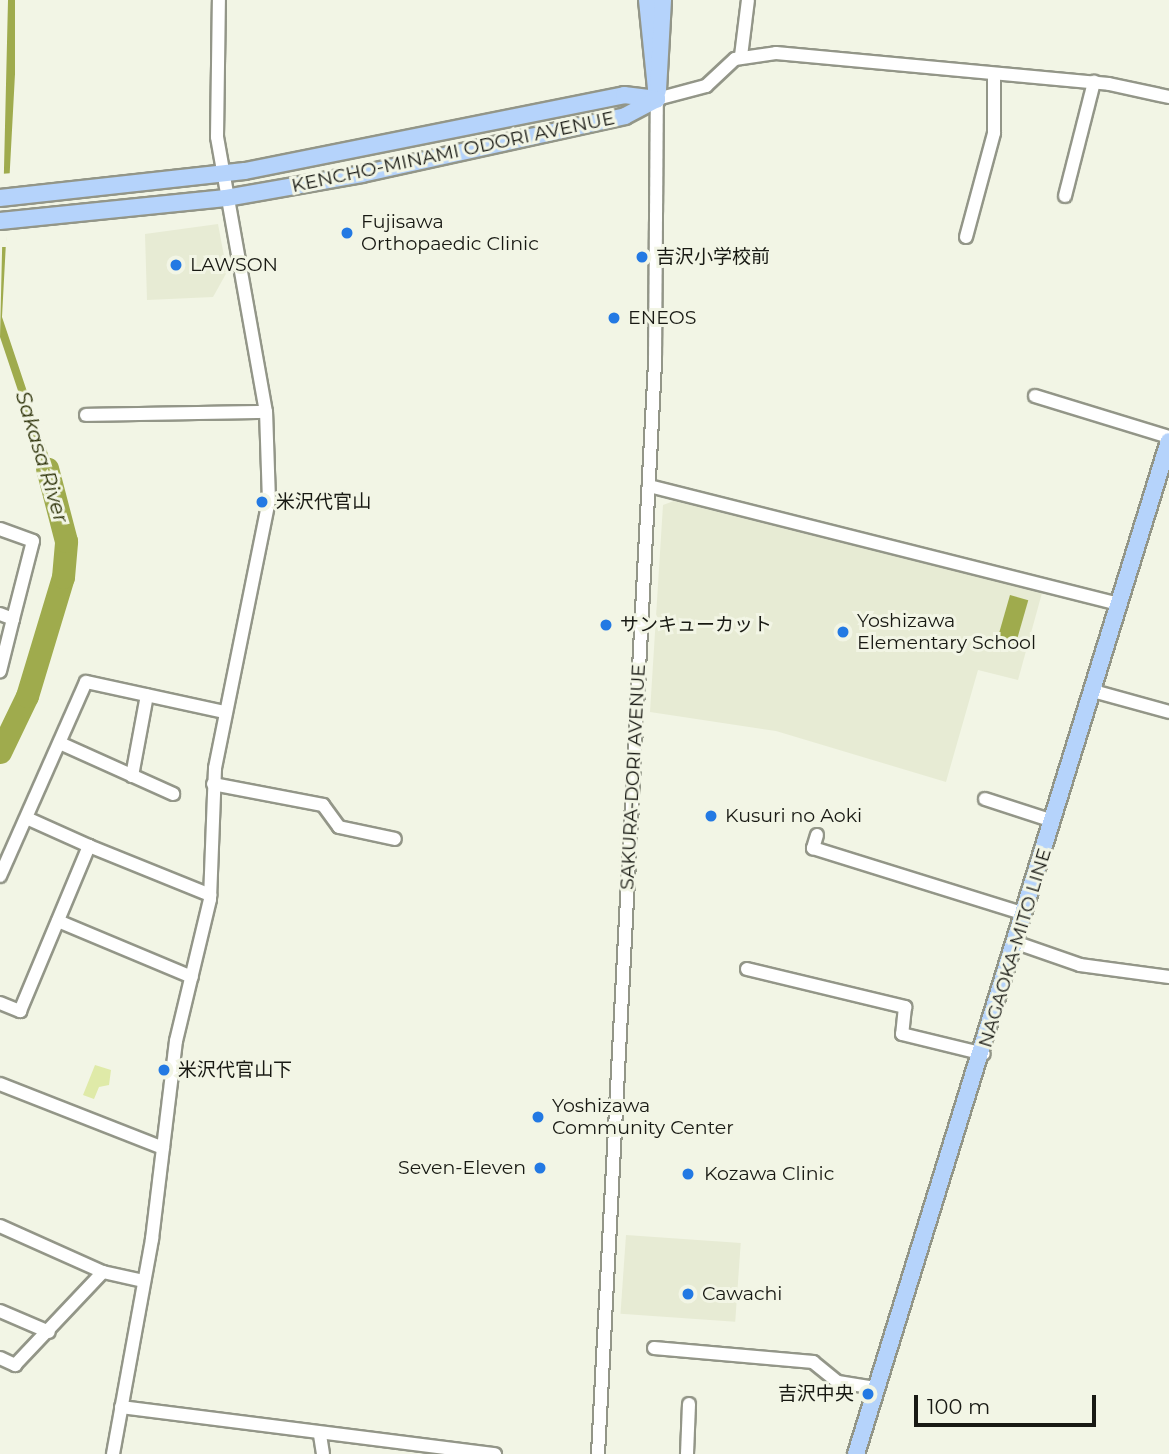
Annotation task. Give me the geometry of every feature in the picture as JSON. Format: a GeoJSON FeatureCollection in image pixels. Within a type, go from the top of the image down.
{"type":"FeatureCollection","features":[{"type":"Feature","properties":{"kind":"main road","name":"SAKURA-DORI AVENUE"},"geometry":{"type":"LineString","coordinates":[[647,0],[657,99]]}},
{"type":"Feature","properties":{"kind":"main road","name":"SAKURA-DORI AVENUE"},"geometry":{"type":"LineString","coordinates":[[657,99],[663,0]]}},
{"type":"Feature","properties":{"kind":"main road","name":"KENCHO-MINAMI ODORI AVENUE"},"geometry":{"type":"LineString","coordinates":[[0,198],[222,175],[624,95],[657,99]]}},
{"type":"Feature","properties":{"kind":"main road","name":"KENCHO-MINAMI ODORI AVENUE"},"geometry":{"type":"LineString","coordinates":[[0,221],[226,198],[612,119],[657,99]]}},
{"type":"Feature","properties":{"kind":"main road","name":"NAGAOKA-MITO LINE"},"geometry":{"type":"LineString","coordinates":[[856,1454],[984,1054],[1119,604],[1163,480],[1169,439]]}},
{"type":"Feature","properties":{"kind":"street"},"geometry":{"type":"LineString","coordinates":[[113,1454],[144,1281],[192,976],[210,895],[214,784],[225,712],[265,533],[266,412],[222,175],[219,0]]}},
{"type":"Feature","properties":{"kind":"street"},"geometry":{"type":"LineString","coordinates":[[741,56],[748,0]]}},
{"type":"Feature","properties":{"kind":"street"},"geometry":{"type":"LineString","coordinates":[[657,99],[706,86],[741,56],[776,53],[994,78],[1094,82],[1169,97]]}},
{"type":"Feature","properties":{"kind":"street"},"geometry":{"type":"LineString","coordinates":[[966,237],[994,133],[994,78]]}},
{"type":"Feature","properties":{"kind":"street"},"geometry":{"type":"LineString","coordinates":[[1065,196],[1094,82]]}},
{"type":"Feature","properties":{"kind":"street","name":"SAKURA-DORI AVENUE"},"geometry":{"type":"LineString","coordinates":[[598,1454],[649,486],[657,99]]}},
{"type":"Feature","properties":{"kind":"street"},"geometry":{"type":"LineString","coordinates":[[1035,396],[1169,439]]}},
{"type":"Feature","properties":{"kind":"street"},"geometry":{"type":"LineString","coordinates":[[86,415],[266,412]]}},
{"type":"Feature","properties":{"kind":"street"},"geometry":{"type":"LineString","coordinates":[[649,486],[1119,604]]}},
{"type":"Feature","properties":{"kind":"street"},"geometry":{"type":"LineString","coordinates":[[0,529],[33,541],[0,671]]}},
{"type":"Feature","properties":{"kind":"street"},"geometry":{"type":"LineString","coordinates":[[0,614],[13,619]]}},
{"type":"Feature","properties":{"kind":"street"},"geometry":{"type":"LineString","coordinates":[[0,876],[29,819],[86,682],[225,712]]}},
{"type":"Feature","properties":{"kind":"street"},"geometry":{"type":"LineString","coordinates":[[1093,691],[1169,712]]}},
{"type":"Feature","properties":{"kind":"street"},"geometry":{"type":"LineString","coordinates":[[132,775],[147,695]]}},
{"type":"Feature","properties":{"kind":"street"},"geometry":{"type":"LineString","coordinates":[[62,744],[173,794]]}},
{"type":"Feature","properties":{"kind":"street"},"geometry":{"type":"LineString","coordinates":[[214,784],[323,805],[339,827],[395,839]]}},
{"type":"Feature","properties":{"kind":"street"},"geometry":{"type":"LineString","coordinates":[[985,799],[1053,821]]}},
{"type":"Feature","properties":{"kind":"street"},"geometry":{"type":"LineString","coordinates":[[29,819],[210,895]]}},
{"type":"Feature","properties":{"kind":"street"},"geometry":{"type":"LineString","coordinates":[[817,835],[813,848],[1025,914]]}},
{"type":"Feature","properties":{"kind":"street"},"geometry":{"type":"LineString","coordinates":[[0,1003],[20,1011],[89,846]]}},
{"type":"Feature","properties":{"kind":"street"},"geometry":{"type":"LineString","coordinates":[[58,921],[192,976]]}},
{"type":"Feature","properties":{"kind":"street"},"geometry":{"type":"LineString","coordinates":[[1017,943],[1080,965],[1169,977]]}},
{"type":"Feature","properties":{"kind":"street"},"geometry":{"type":"LineString","coordinates":[[747,969],[905,1007],[902,1034],[984,1054]]}},
{"type":"Feature","properties":{"kind":"street"},"geometry":{"type":"LineString","coordinates":[[0,1084],[163,1148]]}},
{"type":"Feature","properties":{"kind":"street"},"geometry":{"type":"LineString","coordinates":[[0,1226],[103,1272],[144,1281]]}},
{"type":"Feature","properties":{"kind":"street"},"geometry":{"type":"LineString","coordinates":[[0,1358],[15,1365],[103,1272]]}},
{"type":"Feature","properties":{"kind":"street"},"geometry":{"type":"LineString","coordinates":[[0,1311],[49,1332]]}},
{"type":"Feature","properties":{"kind":"street"},"geometry":{"type":"LineString","coordinates":[[654,1348],[813,1362],[838,1382],[877,1388]]}},
{"type":"Feature","properties":{"kind":"street"},"geometry":{"type":"LineString","coordinates":[[687,1454],[690,1404]]}},
{"type":"Feature","properties":{"kind":"street"},"geometry":{"type":"LineString","coordinates":[[121,1407],[320,1435],[495,1454]]}},
{"type":"Feature","properties":{"kind":"street"},"geometry":{"type":"LineString","coordinates":[[320,1435],[323,1454]]}},
{"type":"Feature","properties":{"kind":"shaded area"},"geometry":{"type":"Polygon","coordinates":[[[218,224],[227,272],[213,297],[147,300],[145,234],[218,224]]]}},
{"type":"Feature","properties":{"kind":"shaded area","name":"Yoshizawa Elementary School"},"geometry":{"type":"Polygon","coordinates":[[[674,501],[1042,593],[1018,680],[978,670],[946,782],[776,731],[650,712],[663,505],[674,501]]]}},
{"type":"Feature","properties":{"kind":"shaded area"},"geometry":{"type":"Polygon","coordinates":[[[95,1065],[111,1070],[109,1085],[99,1087],[94,1099],[83,1095],[95,1065]]]}},
{"type":"Feature","properties":{"kind":"shaded area"},"geometry":{"type":"Polygon","coordinates":[[[626,1235],[741,1243],[735,1322],[620,1314],[626,1235]]]}},
{"type":"Feature","properties":{"kind":"water"},"geometry":{"type":"Polygon","coordinates":[[[8,0],[15,0],[15,74],[2,317],[62,496],[54,498],[0,337],[8,0]]]}},
{"type":"Feature","properties":{"kind":"water"},"geometry":{"type":"Polygon","coordinates":[[[1010,595],[1028,600],[1016,644],[997,639],[1010,595]]]}},
{"type":"Feature","properties":{"kind":"pier"},"geometry":{"type":"Polygon","coordinates":[[[13,173],[6,247],[0,247],[0,174],[13,173]]]}},
{"type":"Feature","properties":{"kind":"waterway","name":"Sakasa River"},"geometry":{"type":"LineString","coordinates":[[0,752],[27,696],[63,577],[66,541],[47,468]]}},
{"type":"Feature","properties":{"kind":"place","name":"Fujisawa Orthopaedic Clinic"},"geometry":{"type":"Point","coordinates":[347,233]}},
{"type":"Feature","properties":{"kind":"place","name":"吉沢小学校前"},"geometry":{"type":"Point","coordinates":[642,257]}},
{"type":"Feature","properties":{"kind":"place","name":"LAWSON"},"geometry":{"type":"Point","coordinates":[176,265]}},
{"type":"Feature","properties":{"kind":"place","name":"ENEOS"},"geometry":{"type":"Point","coordinates":[614,318]}},
{"type":"Feature","properties":{"kind":"place","name":"米沢代官山"},"geometry":{"type":"Point","coordinates":[262,502]}},
{"type":"Feature","properties":{"kind":"place","name":"サンキューカット"},"geometry":{"type":"Point","coordinates":[606,625]}},
{"type":"Feature","properties":{"kind":"place","name":"Yoshizawa Elementary School"},"geometry":{"type":"Point","coordinates":[843,632]}},
{"type":"Feature","properties":{"kind":"place","name":"Kusuri no Aoki"},"geometry":{"type":"Point","coordinates":[711,816]}},
{"type":"Feature","properties":{"kind":"place","name":"米沢代官山下"},"geometry":{"type":"Point","coordinates":[164,1070]}},
{"type":"Feature","properties":{"kind":"place","name":"Yoshizawa Community Center"},"geometry":{"type":"Point","coordinates":[538,1117]}},
{"type":"Feature","properties":{"kind":"place","name":"Seven-Eleven"},"geometry":{"type":"Point","coordinates":[540,1168]}},
{"type":"Feature","properties":{"kind":"place","name":"Kozawa Clinic"},"geometry":{"type":"Point","coordinates":[688,1174]}},
{"type":"Feature","properties":{"kind":"place","name":"Cawachi"},"geometry":{"type":"Point","coordinates":[688,1294]}},
{"type":"Feature","properties":{"kind":"place","name":"吉沢中央"},"geometry":{"type":"Point","coordinates":[868,1394]}}]}
